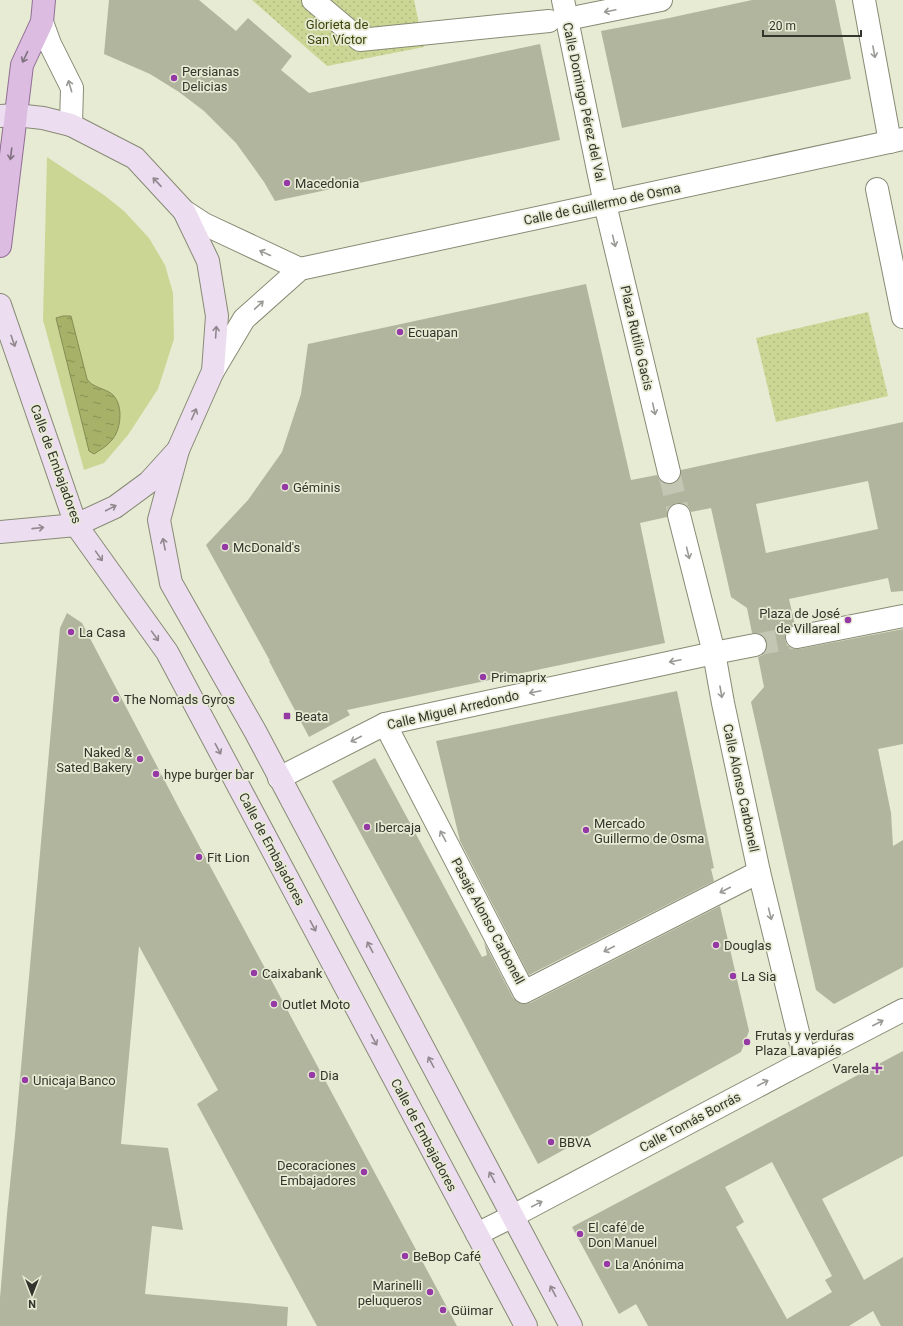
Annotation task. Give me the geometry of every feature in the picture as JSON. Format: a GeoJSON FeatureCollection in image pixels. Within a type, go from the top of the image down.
{"type":"FeatureCollection","features":[{"type":"Feature","properties":{"kind":"main road"},"geometry":{"type":"LineString","coordinates":[[0,246],[8,115],[22,65],[42,22],[44,0]]}},
{"type":"Feature","properties":{"kind":"main road"},"geometry":{"type":"LineString","coordinates":[[8,115],[43,118],[71,125],[135,158],[184,211],[208,261],[217,316],[213,371],[178,450],[159,520],[171,583],[255,732],[571,1326]]}},
{"type":"Feature","properties":{"kind":"main road","name":"Calle de Embajadores"},"geometry":{"type":"LineString","coordinates":[[0,305],[76,524],[167,652],[526,1326]]}},
{"type":"Feature","properties":{"kind":"main road"},"geometry":{"type":"LineString","coordinates":[[0,532],[76,524],[115,507],[149,482],[178,450]]}},
{"type":"Feature","properties":{"kind":"street"},"geometry":{"type":"LineString","coordinates":[[313,0],[360,40],[661,0]]}},
{"type":"Feature","properties":{"kind":"street"},"geometry":{"type":"LineString","coordinates":[[864,0],[896,140]]}},
{"type":"Feature","properties":{"kind":"street","name":"Calle Domingo Pérez del Val"},"geometry":{"type":"LineString","coordinates":[[559,13],[605,204]]}},
{"type":"Feature","properties":{"kind":"street"},"geometry":{"type":"LineString","coordinates":[[42,22],[50,44],[72,88],[71,125]]}},
{"type":"Feature","properties":{"kind":"street","name":"Calle de Guillermo de Osma"},"geometry":{"type":"LineString","coordinates":[[213,371],[244,319],[300,269],[896,140]]}},
{"type":"Feature","properties":{"kind":"street"},"geometry":{"type":"LineString","coordinates":[[877,189],[903,317]]}},
{"type":"Feature","properties":{"kind":"street","name":"Plaza Rutilio Gacis"},"geometry":{"type":"LineString","coordinates":[[605,204],[669,472]]}},
{"type":"Feature","properties":{"kind":"street"},"geometry":{"type":"LineString","coordinates":[[184,211],[204,224],[300,269]]}},
{"type":"Feature","properties":{"kind":"street","name":"Calle Alonso Carbonell"},"geometry":{"type":"LineString","coordinates":[[679,515],[714,653],[724,710],[759,872],[805,1061]]}},
{"type":"Feature","properties":{"kind":"street"},"geometry":{"type":"LineString","coordinates":[[797,637],[903,616]]}},
{"type":"Feature","properties":{"kind":"street","name":"Calle Miguel Arredondo"},"geometry":{"type":"LineString","coordinates":[[279,778],[385,724],[755,645]]}},
{"type":"Feature","properties":{"kind":"street","name":"Pasaje Alonso Carbonell"},"geometry":{"type":"LineString","coordinates":[[385,724],[524,992],[759,872]]}},
{"type":"Feature","properties":{"kind":"street","name":"Calle Tomás Borrás"},"geometry":{"type":"LineString","coordinates":[[477,1234],[903,1010]]}},
{"type":"Feature","properties":{"kind":"green space","name":"Glorieta de San Víctor"},"geometry":{"type":"Polygon","coordinates":[[[252,0],[414,0],[424,47],[327,66],[252,0]]]}},
{"type":"Feature","properties":{"kind":"green space"},"geometry":{"type":"Polygon","coordinates":[[[47,157],[104,195],[124,211],[149,238],[165,265],[173,293],[174,339],[158,389],[128,435],[104,463],[84,470],[43,320],[47,157]]]}},
{"type":"Feature","properties":{"kind":"green space"},"geometry":{"type":"Polygon","coordinates":[[[868,312],[888,396],[776,422],[756,338],[868,312]]]}},
{"type":"Feature","properties":{"kind":"water"},"geometry":{"type":"Polygon","coordinates":[[[71,316],[87,379],[92,384],[113,395],[119,405],[119,425],[114,437],[107,445],[94,454],[89,451],[56,318],[71,316]]]}},
{"type":"Feature","properties":{"kind":"building"},"geometry":{"type":"Polygon","coordinates":[[[109,0],[199,0],[236,31],[248,18],[292,56],[281,70],[309,93],[540,44],[560,140],[275,201],[264,182],[236,143],[204,111],[179,92],[150,74],[104,54],[109,0]]]}},
{"type":"Feature","properties":{"kind":"building"},"geometry":{"type":"Polygon","coordinates":[[[752,0],[835,0],[851,79],[622,128],[601,31],[752,0]]]}},
{"type":"Feature","properties":{"kind":"building"},"geometry":{"type":"Polygon","coordinates":[[[586,284],[631,480],[657,475],[660,481],[665,484],[672,484],[678,481],[681,476],[681,470],[903,422],[903,591],[891,592],[888,578],[789,599],[795,625],[789,628],[785,633],[785,639],[787,645],[793,649],[799,649],[903,629],[903,744],[878,749],[891,813],[893,846],[903,840],[903,967],[834,1004],[816,990],[751,702],[764,687],[758,657],[763,655],[767,649],[767,642],[759,633],[752,633],[747,608],[731,597],[711,508],[691,512],[688,506],[682,503],[676,503],[670,506],[667,512],[667,517],[640,523],[665,643],[347,710],[350,715],[309,737],[270,661],[206,545],[248,500],[282,452],[301,394],[308,344],[586,284]],[[868,481],[756,504],[766,553],[878,529],[868,481]]]}},
{"type":"Feature","properties":{"kind":"building"},"geometry":{"type":"Polygon","coordinates":[[[67,613],[82,623],[180,810],[457,1326],[317,1326],[197,1104],[218,1090],[139,946],[121,1144],[168,1148],[183,1230],[152,1226],[145,1294],[288,1307],[287,1326],[0,1326],[0,1298],[7,1214],[60,628],[67,613]]]}},
{"type":"Feature","properties":{"kind":"building","name":"Mercado Guillermo de Osma"},"geometry":{"type":"Polygon","coordinates":[[[677,691],[714,868],[711,869],[714,881],[529,975],[460,841],[436,741],[677,691]]]}},
{"type":"Feature","properties":{"kind":"building"},"geometry":{"type":"Polygon","coordinates":[[[375,758],[482,957],[487,955],[484,942],[513,998],[517,1002],[523,1004],[530,1003],[720,906],[749,1031],[741,1052],[538,1164],[454,1005],[332,781],[375,758]]]}},
{"type":"Feature","properties":{"kind":"building"},"geometry":{"type":"Polygon","coordinates":[[[903,1051],[903,1156],[822,1199],[864,1280],[903,1257],[903,1326],[881,1326],[873,1311],[849,1326],[648,1326],[636,1304],[619,1314],[572,1227],[903,1051]],[[772,1162],[725,1187],[744,1222],[736,1227],[787,1319],[832,1292],[825,1280],[832,1276],[772,1162]]]}},
{"type":"Feature","properties":{"kind":"tunnel"},"geometry":{"type":"LineString","coordinates":[[669,472],[679,515]]}},
{"type":"Feature","properties":{"kind":"tunnel"},"geometry":{"type":"LineString","coordinates":[[755,645],[797,637]]}},
{"type":"Feature","properties":{"kind":"place","name":"Persianas Delicias"},"geometry":{"type":"Point","coordinates":[174,78]}},
{"type":"Feature","properties":{"kind":"place","name":"Macedonia"},"geometry":{"type":"Point","coordinates":[287,183]}},
{"type":"Feature","properties":{"kind":"place","name":"Ecuapan"},"geometry":{"type":"Point","coordinates":[400,332]}},
{"type":"Feature","properties":{"kind":"place","name":"Géminis"},"geometry":{"type":"Point","coordinates":[285,487]}},
{"type":"Feature","properties":{"kind":"place","name":"McDonald's"},"geometry":{"type":"Point","coordinates":[225,547]}},
{"type":"Feature","properties":{"kind":"place","name":"Plaza de José de Villareal"},"geometry":{"type":"Point","coordinates":[848,620]}},
{"type":"Feature","properties":{"kind":"place","name":"La Casa"},"geometry":{"type":"Point","coordinates":[71,632]}},
{"type":"Feature","properties":{"kind":"place","name":"Primaprix"},"geometry":{"type":"Point","coordinates":[483,677]}},
{"type":"Feature","properties":{"kind":"place","name":"The Nomads Gyros"},"geometry":{"type":"Point","coordinates":[116,699]}},
{"type":"Feature","properties":{"kind":"place","name":"Beata"},"geometry":{"type":"Point","coordinates":[287,716]}},
{"type":"Feature","properties":{"kind":"place","name":"Naked & Sated Bakery"},"geometry":{"type":"Point","coordinates":[140,759]}},
{"type":"Feature","properties":{"kind":"place","name":"hype burger bar"},"geometry":{"type":"Point","coordinates":[156,774]}},
{"type":"Feature","properties":{"kind":"place","name":"Ibercaja"},"geometry":{"type":"Point","coordinates":[367,827]}},
{"type":"Feature","properties":{"kind":"place","name":"Mercado Guillermo de Osma"},"geometry":{"type":"Point","coordinates":[586,830]}},
{"type":"Feature","properties":{"kind":"place","name":"Fit Lion"},"geometry":{"type":"Point","coordinates":[199,857]}},
{"type":"Feature","properties":{"kind":"place","name":"Douglas"},"geometry":{"type":"Point","coordinates":[716,945]}},
{"type":"Feature","properties":{"kind":"place","name":"Caixabank"},"geometry":{"type":"Point","coordinates":[254,973]}},
{"type":"Feature","properties":{"kind":"place","name":"La Sia"},"geometry":{"type":"Point","coordinates":[733,976]}},
{"type":"Feature","properties":{"kind":"place","name":"Outlet Moto"},"geometry":{"type":"Point","coordinates":[274,1004]}},
{"type":"Feature","properties":{"kind":"place","name":"Frutas y verduras Plaza Lavapiés"},"geometry":{"type":"Point","coordinates":[747,1042]}},
{"type":"Feature","properties":{"kind":"place","name":"Varela"},"geometry":{"type":"Point","coordinates":[877,1068]}},
{"type":"Feature","properties":{"kind":"place","name":"Dia"},"geometry":{"type":"Point","coordinates":[312,1075]}},
{"type":"Feature","properties":{"kind":"place","name":"Unicaja Banco"},"geometry":{"type":"Point","coordinates":[25,1080]}},
{"type":"Feature","properties":{"kind":"place","name":"BBVA"},"geometry":{"type":"Point","coordinates":[551,1142]}},
{"type":"Feature","properties":{"kind":"place","name":"Decoraciones Embajadores"},"geometry":{"type":"Point","coordinates":[364,1172]}},
{"type":"Feature","properties":{"kind":"place","name":"El café de Don Manuel"},"geometry":{"type":"Point","coordinates":[580,1234]}},
{"type":"Feature","properties":{"kind":"place","name":"BeBop Café"},"geometry":{"type":"Point","coordinates":[405,1256]}},
{"type":"Feature","properties":{"kind":"place","name":"La Anónima"},"geometry":{"type":"Point","coordinates":[607,1264]}},
{"type":"Feature","properties":{"kind":"place","name":"Marinelli peluqueros"},"geometry":{"type":"Point","coordinates":[430,1292]}},
{"type":"Feature","properties":{"kind":"place","name":"Güimar"},"geometry":{"type":"Point","coordinates":[443,1310]}}]}
